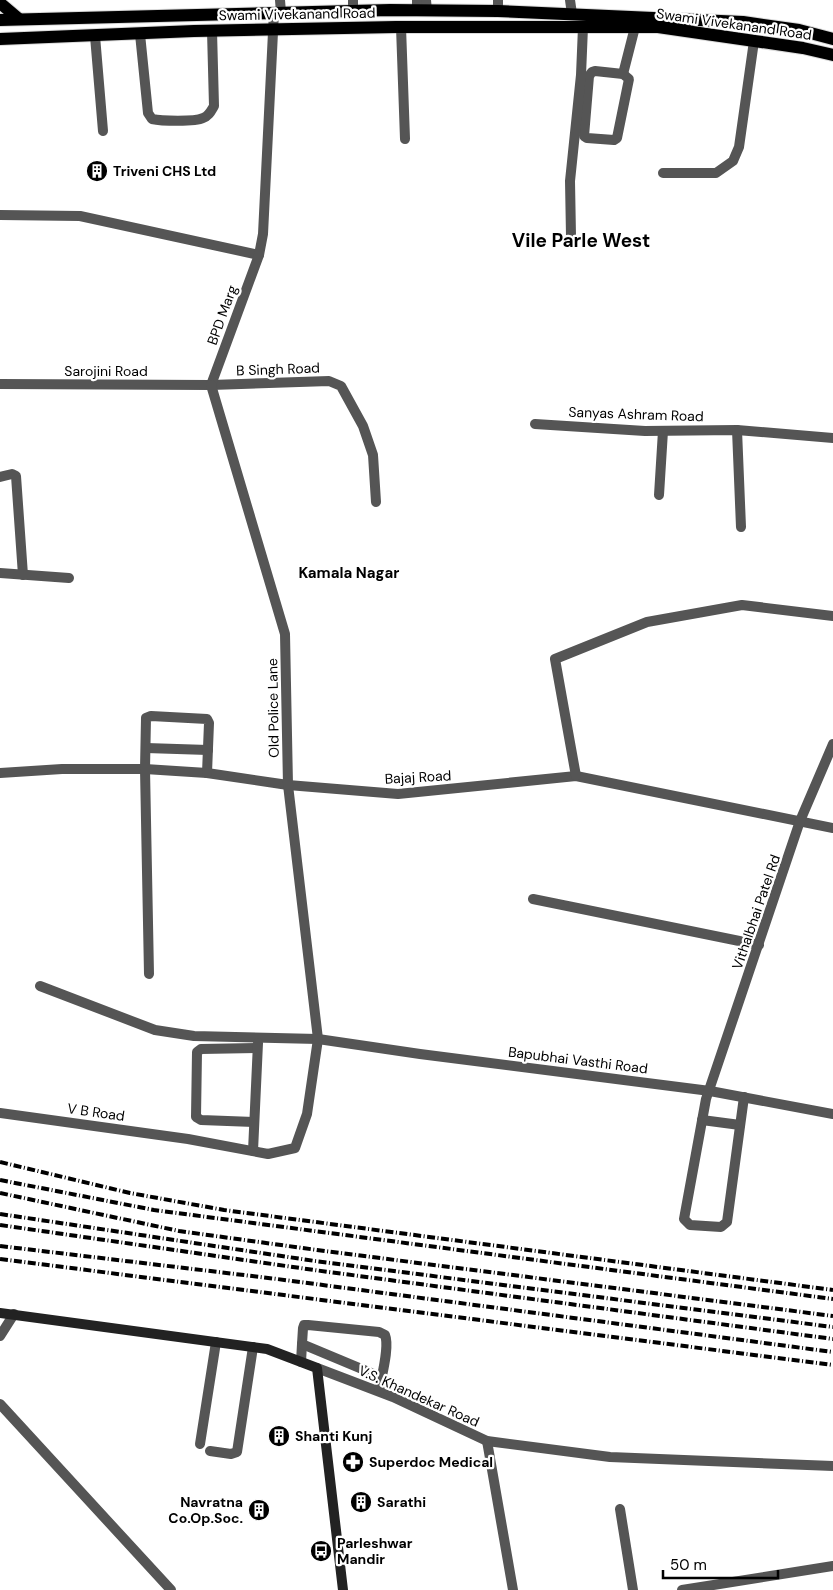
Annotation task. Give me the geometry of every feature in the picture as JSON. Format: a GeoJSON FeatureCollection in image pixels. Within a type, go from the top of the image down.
{"type":"FeatureCollection","features":[{"type":"Feature","properties":{"kind":"main road"},"geometry":{"type":"LineString","coordinates":[[0,3],[19,19]]}},
{"type":"Feature","properties":{"kind":"main road","name":"Swami Vivekanand Road"},"geometry":{"type":"LineString","coordinates":[[0,20],[353,5],[498,6],[572,14],[743,22],[799,30],[833,39]]}},
{"type":"Feature","properties":{"kind":"main road","name":"Swami Vivekanand Road"},"geometry":{"type":"LineString","coordinates":[[0,40],[212,31],[401,27],[635,27],[667,28],[803,48],[833,55]]}},
{"type":"Feature","properties":{"kind":"street"},"geometry":{"type":"LineString","coordinates":[[570,0],[572,14]]}},
{"type":"Feature","properties":{"kind":"street","name":"BPD Marg"},"geometry":{"type":"LineString","coordinates":[[211,385],[259,255],[264,225],[273,30],[278,8]]}},
{"type":"Feature","properties":{"kind":"street"},"geometry":{"type":"LineString","coordinates":[[401,27],[405,139]]}},
{"type":"Feature","properties":{"kind":"street"},"geometry":{"type":"LineString","coordinates":[[623,74],[635,27]]}},
{"type":"Feature","properties":{"kind":"street"},"geometry":{"type":"LineString","coordinates":[[571,236],[570,181],[581,75],[583,28]]}},
{"type":"Feature","properties":{"kind":"street"},"geometry":{"type":"LineString","coordinates":[[140,34],[148,112],[152,119],[161,121],[203,118],[210,113],[214,106],[212,31]]}},
{"type":"Feature","properties":{"kind":"street"},"geometry":{"type":"LineString","coordinates":[[95,36],[103,131]]}},
{"type":"Feature","properties":{"kind":"street"},"geometry":{"type":"LineString","coordinates":[[663,174],[716,173],[733,161],[739,146],[754,41]]}},
{"type":"Feature","properties":{"kind":"street"},"geometry":{"type":"LineString","coordinates":[[592,72],[623,74],[629,79],[617,138],[610,141],[584,136],[589,76],[592,72]]}},
{"type":"Feature","properties":{"kind":"street"},"geometry":{"type":"LineString","coordinates":[[0,215],[80,216],[259,255]]}},
{"type":"Feature","properties":{"kind":"street","name":"B Singh Road"},"geometry":{"type":"LineString","coordinates":[[211,385],[329,381],[341,386],[363,426],[373,455],[376,502]]}},
{"type":"Feature","properties":{"kind":"street","name":"Sarojini Road"},"geometry":{"type":"LineString","coordinates":[[0,384],[211,385]]}},
{"type":"Feature","properties":{"kind":"street","name":"Old Police Lane"},"geometry":{"type":"LineString","coordinates":[[211,385],[285,634],[288,785],[318,1038],[307,1114],[295,1148],[268,1154],[254,1151]]}},
{"type":"Feature","properties":{"kind":"street","name":"Sanyas Ashram Road"},"geometry":{"type":"LineString","coordinates":[[535,424],[663,431],[737,430],[833,438]]}},
{"type":"Feature","properties":{"kind":"street"},"geometry":{"type":"LineString","coordinates":[[737,430],[741,527]]}},
{"type":"Feature","properties":{"kind":"street"},"geometry":{"type":"LineString","coordinates":[[659,495],[663,431]]}},
{"type":"Feature","properties":{"kind":"street"},"geometry":{"type":"LineString","coordinates":[[0,476],[12,474],[16,476],[23,572]]}},
{"type":"Feature","properties":{"kind":"street"},"geometry":{"type":"LineString","coordinates":[[0,569],[69,578]]}},
{"type":"Feature","properties":{"kind":"street"},"geometry":{"type":"LineString","coordinates":[[0,573],[23,572]]}},
{"type":"Feature","properties":{"kind":"street"},"geometry":{"type":"LineString","coordinates":[[576,776],[555,659],[647,622],[742,605],[833,616]]}},
{"type":"Feature","properties":{"kind":"street"},"geometry":{"type":"LineString","coordinates":[[149,974],[145,770],[146,718],[151,716],[207,719],[207,773]]}},
{"type":"Feature","properties":{"kind":"street","name":"Vithalbhai Patel Rd"},"geometry":{"type":"LineString","coordinates":[[740,1124],[727,1222],[721,1227],[690,1225],[684,1219],[706,1099],[800,821],[833,744]]}},
{"type":"Feature","properties":{"kind":"street"},"geometry":{"type":"LineString","coordinates":[[146,748],[208,750]]}},
{"type":"Feature","properties":{"kind":"street","name":"Bajaj Road"},"geometry":{"type":"LineString","coordinates":[[0,773],[62,770],[145,770],[207,773],[288,785],[398,794],[576,776],[833,828]]}},
{"type":"Feature","properties":{"kind":"street"},"geometry":{"type":"LineString","coordinates":[[533,899],[759,945]]}},
{"type":"Feature","properties":{"kind":"street"},"geometry":{"type":"LineString","coordinates":[[40,986],[155,1030],[194,1036],[318,1038]]}},
{"type":"Feature","properties":{"kind":"street"},"geometry":{"type":"LineString","coordinates":[[254,1151],[258,1037]]}},
{"type":"Feature","properties":{"kind":"street","name":"Bapubhai Vasthi Road"},"geometry":{"type":"LineString","coordinates":[[318,1038],[420,1054],[710,1090],[833,1114]]}},
{"type":"Feature","properties":{"kind":"street"},"geometry":{"type":"LineString","coordinates":[[254,1122],[201,1120],[196,1118],[197,1052],[201,1048],[257,1048]]}},
{"type":"Feature","properties":{"kind":"street"},"geometry":{"type":"LineString","coordinates":[[702,1120],[740,1124],[744,1097]]}},
{"type":"Feature","properties":{"kind":"street","name":"V B Road"},"geometry":{"type":"LineString","coordinates":[[0,1113],[188,1139],[254,1151]]}},
{"type":"Feature","properties":{"kind":"street","name":"V.S. Khandekar Road"},"geometry":{"type":"LineString","coordinates":[[0,1312],[267,1349],[379,1391],[487,1441],[610,1457],[833,1466]]}},
{"type":"Feature","properties":{"kind":"street"},"geometry":{"type":"LineString","coordinates":[[0,1336],[14,1314]]}},
{"type":"Feature","properties":{"kind":"street"},"geometry":{"type":"LineString","coordinates":[[301,1362],[304,1325],[382,1333],[387,1339],[379,1391]]}},
{"type":"Feature","properties":{"kind":"street"},"geometry":{"type":"LineString","coordinates":[[200,1444],[216,1342]]}},
{"type":"Feature","properties":{"kind":"street"},"geometry":{"type":"LineString","coordinates":[[302,1344],[381,1377]]}},
{"type":"Feature","properties":{"kind":"street"},"geometry":{"type":"LineString","coordinates":[[210,1451],[232,1454],[237,1452],[253,1346]]}},
{"type":"Feature","properties":{"kind":"street"},"geometry":{"type":"LineString","coordinates":[[317,1368],[343,1590]]}},
{"type":"Feature","properties":{"kind":"street"},"geometry":{"type":"LineString","coordinates":[[0,1404],[172,1590]]}},
{"type":"Feature","properties":{"kind":"street"},"geometry":{"type":"LineString","coordinates":[[487,1441],[513,1590]]}},
{"type":"Feature","properties":{"kind":"street"},"geometry":{"type":"LineString","coordinates":[[620,1509],[633,1590]]}},
{"type":"Feature","properties":{"kind":"street"},"geometry":{"type":"LineString","coordinates":[[682,1590],[833,1566]]}},
{"type":"Feature","properties":{"kind":"railway"},"geometry":{"type":"LineString","coordinates":[[0,1162],[130,1193],[224,1210],[833,1290]]}},
{"type":"Feature","properties":{"kind":"railway"},"geometry":{"type":"LineString","coordinates":[[0,1180],[154,1210],[833,1299]]}},
{"type":"Feature","properties":{"kind":"railway"},"geometry":{"type":"LineString","coordinates":[[0,1193],[179,1231],[833,1316]]}},
{"type":"Feature","properties":{"kind":"railway"},"geometry":{"type":"LineString","coordinates":[[0,1214],[315,1261],[833,1327]]}},
{"type":"Feature","properties":{"kind":"railway"},"geometry":{"type":"LineString","coordinates":[[0,1225],[314,1270],[833,1339]]}},
{"type":"Feature","properties":{"kind":"railway"},"geometry":{"type":"LineString","coordinates":[[0,1246],[277,1279],[833,1352]]}},
{"type":"Feature","properties":{"kind":"railway"},"geometry":{"type":"LineString","coordinates":[[0,1259],[833,1365]]}},
{"type":"Feature","properties":{"kind":"place","name":"Triveni CHS Ltd"},"geometry":{"type":"Point","coordinates":[97,171]}},
{"type":"Feature","properties":{"kind":"place","name":"Shanti Kunj"},"geometry":{"type":"Point","coordinates":[279,1436]}},
{"type":"Feature","properties":{"kind":"place","name":"Superdoc Medical"},"geometry":{"type":"Point","coordinates":[353,1462]}},
{"type":"Feature","properties":{"kind":"place","name":"Sarathi"},"geometry":{"type":"Point","coordinates":[361,1502]}},
{"type":"Feature","properties":{"kind":"place","name":"Navratna Co.Op.Soc."},"geometry":{"type":"Point","coordinates":[259,1510]}},
{"type":"Feature","properties":{"kind":"place","name":"Parleshwar Mandir"},"geometry":{"type":"Point","coordinates":[321,1551]}},
{"type":"Feature","properties":{"kind":"district","name":"Vile Parle West"},"geometry":{"type":"Point","coordinates":[581,240]}},
{"type":"Feature","properties":{"kind":"district","name":"Kamala Nagar"},"geometry":{"type":"Point","coordinates":[349,573]}}]}
